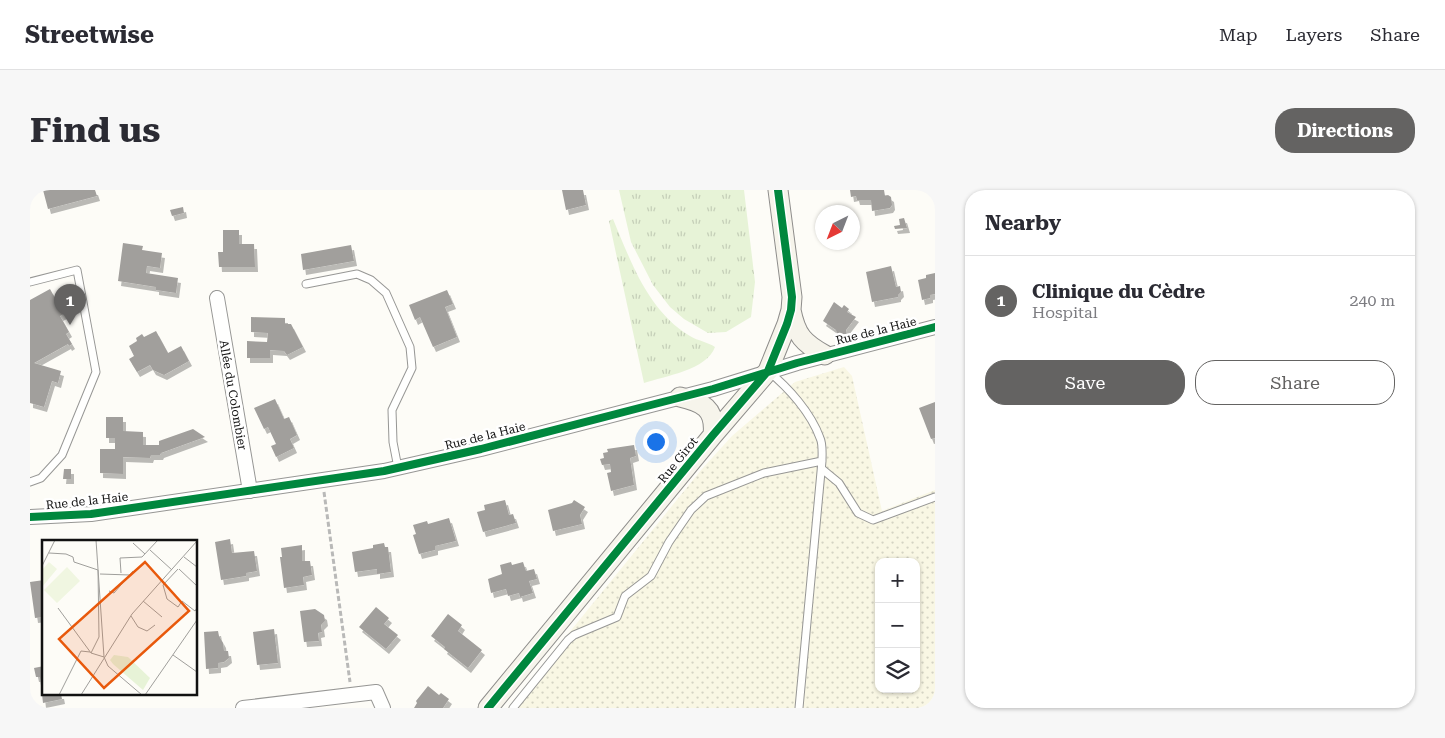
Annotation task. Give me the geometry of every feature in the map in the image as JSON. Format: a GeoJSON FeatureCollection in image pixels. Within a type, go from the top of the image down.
{"type":"FeatureCollection","features":[{"type":"Feature","properties":{"kind":"street","name":"Rue Girot"},"geometry":{"type":"LineString","coordinates":[[488,708],[768,371],[791,310],[792,296],[778,190]]}},
{"type":"Feature","properties":{"kind":"street","name":"Allée du Colombier"},"geometry":{"type":"LineString","coordinates":[[217,298],[250,491]]}},
{"type":"Feature","properties":{"kind":"street"},"geometry":{"type":"LineString","coordinates":[[791,310],[797,332],[810,346],[825,355]]}},
{"type":"Feature","properties":{"kind":"street","name":"Rue de la Haie"},"geometry":{"type":"LineString","coordinates":[[30,517],[91,514],[398,468],[481,450],[712,389],[825,355],[935,327]]}},
{"type":"Feature","properties":{"kind":"street"},"geometry":{"type":"LineString","coordinates":[[680,397],[699,402],[710,412],[714,425],[713,435]]}},
{"type":"Feature","properties":{"kind":"street"},"geometry":{"type":"LineString","coordinates":[[243,708],[376,692],[383,708]]}},
{"type":"Feature","properties":{"kind":"lane"},"geometry":{"type":"LineString","coordinates":[[30,282],[77,270],[96,372],[62,455],[41,478],[30,482]]}},
{"type":"Feature","properties":{"kind":"lane"},"geometry":{"type":"LineString","coordinates":[[306,284],[357,274],[371,280],[386,293],[410,346],[412,368],[392,410],[393,442],[398,468]]}},
{"type":"Feature","properties":{"kind":"lane"},"geometry":{"type":"LineString","coordinates":[[768,371],[788,388],[814,425],[821,440],[822,469],[799,708]]}},
{"type":"Feature","properties":{"kind":"lane"},"geometry":{"type":"LineString","coordinates":[[513,708],[568,640],[574,635],[616,617],[626,596],[651,576],[669,542],[691,510],[706,496],[764,473],[822,461]]}},
{"type":"Feature","properties":{"kind":"lane"},"geometry":{"type":"LineString","coordinates":[[822,469],[839,483],[858,513],[873,520],[935,496]]}},
{"type":"Feature","properties":{"kind":"path"},"geometry":{"type":"LineString","coordinates":[[323,480],[351,695]]}},
{"type":"Feature","properties":{"kind":"shaded area"},"geometry":{"type":"Polygon","coordinates":[[[844,367],[852,376],[882,511],[935,490],[935,708],[508,708],[702,469],[732,436],[795,382],[844,367]]]}},
{"type":"Feature","properties":{"kind":"green space"},"geometry":{"type":"Polygon","coordinates":[[[619,190],[744,190],[755,282],[751,317],[726,332],[708,333],[684,319],[670,307],[653,285],[631,242],[619,190]]]}},
{"type":"Feature","properties":{"kind":"green space"},"geometry":{"type":"Polygon","coordinates":[[[613,219],[642,284],[663,313],[675,326],[690,336],[715,347],[711,355],[695,367],[644,383],[609,221],[613,219]]]}},
{"type":"Feature","properties":{"kind":"building"},"geometry":{"type":"Polygon","coordinates":[[[43,190],[95,190],[97,196],[48,209],[43,190]]]}},
{"type":"Feature","properties":{"kind":"building"},"geometry":{"type":"Polygon","coordinates":[[[562,190],[583,190],[586,205],[566,210],[562,190]]]}},
{"type":"Feature","properties":{"kind":"building"},"geometry":{"type":"Polygon","coordinates":[[[850,190],[884,190],[885,196],[891,197],[892,205],[890,208],[872,211],[871,200],[857,200],[856,196],[851,197],[850,190]]]}},
{"type":"Feature","properties":{"kind":"building"},"geometry":{"type":"Polygon","coordinates":[[[183,207],[184,213],[172,216],[170,210],[183,207]]]}},
{"type":"Feature","properties":{"kind":"building"},"geometry":{"type":"Polygon","coordinates":[[[904,218],[907,228],[895,229],[894,226],[900,225],[899,219],[904,218]]]}},
{"type":"Feature","properties":{"kind":"building"},"geometry":{"type":"Polygon","coordinates":[[[223,230],[239,230],[239,244],[254,244],[255,267],[219,267],[218,252],[223,252],[223,230]]]}},
{"type":"Feature","properties":{"kind":"building"},"geometry":{"type":"Polygon","coordinates":[[[123,243],[143,246],[142,250],[162,253],[160,268],[147,266],[146,273],[178,278],[176,293],[156,290],[156,287],[118,281],[123,243]]]}},
{"type":"Feature","properties":{"kind":"building"},"geometry":{"type":"Polygon","coordinates":[[[351,245],[354,261],[303,270],[301,254],[351,245]]]}},
{"type":"Feature","properties":{"kind":"building"},"geometry":{"type":"Polygon","coordinates":[[[891,266],[896,287],[900,286],[901,292],[898,297],[872,302],[866,272],[891,266]]]}},
{"type":"Feature","properties":{"kind":"building"},"geometry":{"type":"Polygon","coordinates":[[[935,273],[935,294],[930,295],[930,298],[922,300],[918,280],[926,278],[926,275],[935,273]]]}},
{"type":"Feature","properties":{"kind":"building"},"geometry":{"type":"Polygon","coordinates":[[[50,289],[64,314],[60,316],[69,332],[66,334],[72,344],[69,346],[68,344],[34,363],[61,371],[58,383],[52,381],[44,407],[30,403],[30,300],[50,289]]]}},
{"type":"Feature","properties":{"kind":"building"},"geometry":{"type":"Polygon","coordinates":[[[447,290],[453,304],[445,307],[457,337],[433,347],[420,317],[415,320],[409,305],[447,290]]]}},
{"type":"Feature","properties":{"kind":"building"},"geometry":{"type":"Polygon","coordinates":[[[834,302],[842,308],[844,305],[849,309],[847,312],[856,317],[846,330],[847,335],[838,337],[836,330],[823,321],[834,302]]]}},
{"type":"Feature","properties":{"kind":"building"},"geometry":{"type":"Polygon","coordinates":[[[251,317],[285,318],[285,324],[291,324],[303,347],[287,355],[284,351],[270,350],[270,358],[247,358],[247,341],[267,342],[268,333],[251,332],[251,317]]]}},
{"type":"Feature","properties":{"kind":"building"},"geometry":{"type":"Polygon","coordinates":[[[156,331],[168,353],[181,346],[189,361],[164,375],[153,370],[150,365],[137,372],[129,359],[134,356],[129,346],[137,341],[136,338],[142,334],[144,337],[156,331]]]}},
{"type":"Feature","properties":{"kind":"building"},"geometry":{"type":"Polygon","coordinates":[[[275,399],[284,419],[289,417],[297,435],[290,439],[294,448],[276,457],[271,446],[276,444],[268,427],[264,429],[254,408],[275,399]]]}},
{"type":"Feature","properties":{"kind":"building"},"geometry":{"type":"Polygon","coordinates":[[[935,402],[935,438],[931,439],[919,408],[935,402]]]}},
{"type":"Feature","properties":{"kind":"building"},"geometry":{"type":"Polygon","coordinates":[[[106,417],[123,417],[123,431],[143,432],[143,445],[159,445],[159,441],[193,429],[205,437],[160,455],[151,455],[150,458],[123,457],[123,474],[100,473],[100,449],[115,449],[115,438],[106,438],[106,417]]]}},
{"type":"Feature","properties":{"kind":"building"},"geometry":{"type":"Polygon","coordinates":[[[634,445],[636,456],[630,458],[634,485],[611,491],[607,473],[611,472],[610,464],[602,465],[600,459],[604,458],[603,453],[608,452],[607,449],[634,445]]]}},
{"type":"Feature","properties":{"kind":"building"},"geometry":{"type":"Polygon","coordinates":[[[64,469],[71,469],[71,479],[63,479],[64,469]]]}},
{"type":"Feature","properties":{"kind":"building"},"geometry":{"type":"Polygon","coordinates":[[[505,500],[509,515],[513,514],[516,523],[483,532],[477,512],[485,510],[484,505],[505,500]]]}},
{"type":"Feature","properties":{"kind":"building"},"geometry":{"type":"Polygon","coordinates":[[[574,500],[585,507],[580,515],[582,524],[553,531],[548,510],[572,503],[574,500]]]}},
{"type":"Feature","properties":{"kind":"building"},"geometry":{"type":"Polygon","coordinates":[[[449,518],[456,541],[435,546],[435,550],[419,554],[413,535],[416,534],[413,525],[427,521],[428,524],[449,518]]]}},
{"type":"Feature","properties":{"kind":"building"},"geometry":{"type":"Polygon","coordinates":[[[230,539],[232,553],[254,551],[257,571],[246,573],[246,576],[221,580],[215,542],[230,539]]]}},
{"type":"Feature","properties":{"kind":"building"},"geometry":{"type":"Polygon","coordinates":[[[384,543],[385,547],[388,547],[391,572],[377,574],[377,569],[355,572],[352,552],[373,548],[373,545],[384,543]]]}},
{"type":"Feature","properties":{"kind":"building"},"geometry":{"type":"Polygon","coordinates":[[[302,545],[302,561],[310,561],[312,575],[303,577],[304,585],[284,588],[280,557],[282,557],[281,548],[302,545]]]}},
{"type":"Feature","properties":{"kind":"building"},"geometry":{"type":"Polygon","coordinates":[[[511,562],[512,565],[523,562],[526,571],[534,569],[537,579],[529,581],[533,593],[520,597],[519,593],[508,596],[506,589],[491,593],[488,579],[502,574],[500,565],[511,562]]]}},
{"type":"Feature","properties":{"kind":"building"},"geometry":{"type":"Polygon","coordinates":[[[42,580],[42,617],[35,618],[30,582],[42,580]]]}},
{"type":"Feature","properties":{"kind":"building"},"geometry":{"type":"Polygon","coordinates":[[[376,607],[389,618],[384,624],[398,635],[386,649],[359,627],[376,607]]]}},
{"type":"Feature","properties":{"kind":"building"},"geometry":{"type":"Polygon","coordinates":[[[315,609],[324,615],[325,621],[321,625],[322,632],[318,633],[319,641],[304,642],[300,611],[315,609]]]}},
{"type":"Feature","properties":{"kind":"building"},"geometry":{"type":"Polygon","coordinates":[[[448,614],[462,625],[458,631],[482,650],[468,668],[431,636],[448,614]]]}},
{"type":"Feature","properties":{"kind":"building"},"geometry":{"type":"Polygon","coordinates":[[[274,629],[278,663],[257,665],[253,632],[274,629]]]}},
{"type":"Feature","properties":{"kind":"building"},"geometry":{"type":"Polygon","coordinates":[[[218,631],[224,651],[228,651],[229,658],[224,662],[218,663],[218,668],[206,669],[204,632],[218,631]]]}},
{"type":"Feature","properties":{"kind":"building"},"geometry":{"type":"Polygon","coordinates":[[[42,666],[42,694],[40,677],[36,677],[34,668],[42,666]]]}},
{"type":"Feature","properties":{"kind":"building"},"geometry":{"type":"Polygon","coordinates":[[[428,686],[439,695],[441,693],[449,699],[443,708],[414,708],[417,703],[416,701],[428,686]]]}},
{"type":"Feature","properties":{"kind":"building"},"geometry":{"type":"Polygon","coordinates":[[[42,696],[61,696],[62,699],[43,703],[42,696]]]}},
{"type":"Feature","properties":{"kind":"cycle path"},"geometry":{"type":"LineString","coordinates":[[488,708],[768,371],[787,324],[792,297],[778,190]]}},
{"type":"Feature","properties":{"kind":"cycle path"},"geometry":{"type":"LineString","coordinates":[[30,517],[91,514],[384,471],[481,449],[713,389],[797,363],[935,327]]}},
{"type":"Feature","properties":{"kind":"place","name":"Clinique du Cèdre"},"geometry":{"type":"Point","coordinates":[70,325]}}]}
